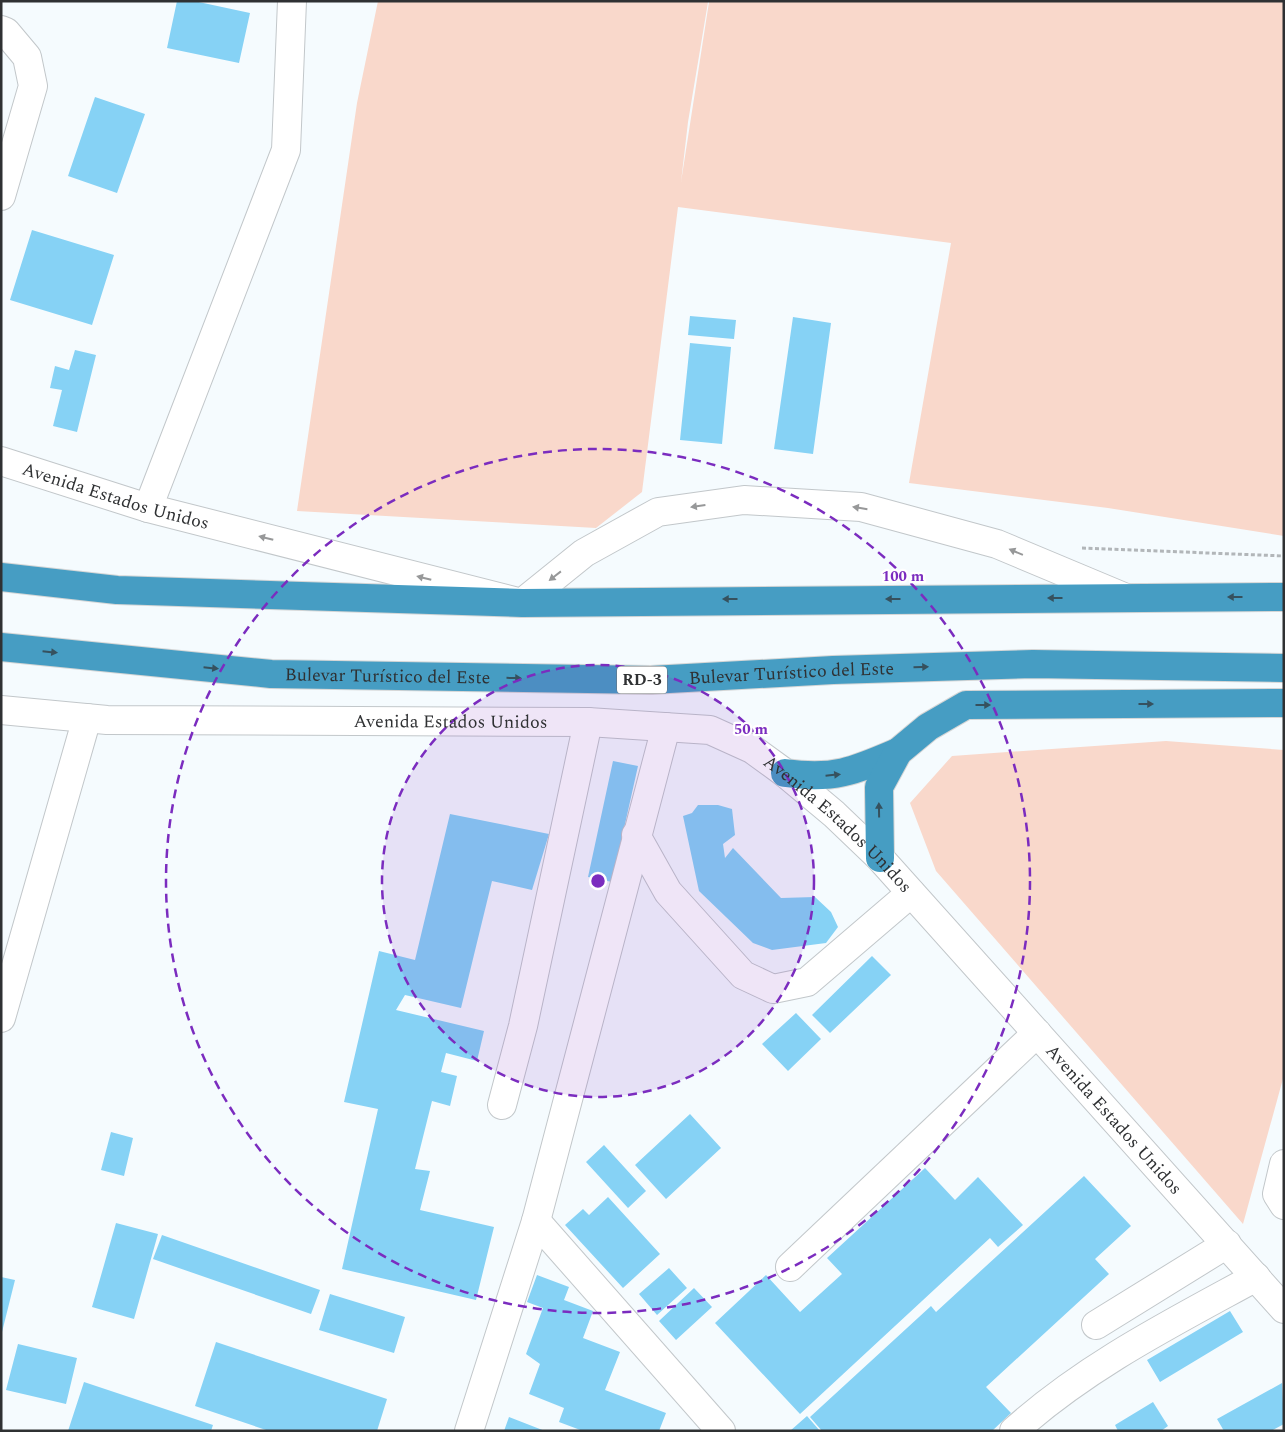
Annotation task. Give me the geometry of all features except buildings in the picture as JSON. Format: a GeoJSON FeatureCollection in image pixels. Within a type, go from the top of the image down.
{"type":"FeatureCollection","features":[{"type":"Feature","properties":{"kind":"highway"},"geometry":{"type":"LineString","coordinates":[[1,578],[117,590],[522,603],[1284,597]]}},
{"type":"Feature","properties":{"kind":"highway","name":"Bulevar Turístico del Este"},"geometry":{"type":"LineString","coordinates":[[1,647],[271,674],[651,680],[833,670],[1033,664],[1284,668]]}},
{"type":"Feature","properties":{"kind":"highway"},"geometry":{"type":"LineString","coordinates":[[785,773],[814,777],[841,774],[898,752],[928,727],[966,705],[1284,703]]}},
{"type":"Feature","properties":{"kind":"highway"},"geometry":{"type":"LineString","coordinates":[[880,858],[879,787],[898,752]]}},
{"type":"Feature","properties":{"kind":"street"},"geometry":{"type":"LineString","coordinates":[[148,508],[286,150],[292,1]]}},
{"type":"Feature","properties":{"kind":"street"},"geometry":{"type":"LineString","coordinates":[[1,30],[6,32],[27,57],[33,86],[1,196]]}},
{"type":"Feature","properties":{"kind":"street","name":"Avenida Estados Unidos"},"geometry":{"type":"LineString","coordinates":[[1,461],[148,508],[522,603]]}},
{"type":"Feature","properties":{"kind":"street"},"geometry":{"type":"LineString","coordinates":[[522,603],[584,553],[658,512],[744,500],[861,507],[997,544],[1126,598]]}},
{"type":"Feature","properties":{"kind":"street","name":"Avenida Estados Unidos"},"geometry":{"type":"LineString","coordinates":[[1,710],[107,720],[588,722],[710,730],[752,749],[785,773],[834,814],[880,858],[1284,1309]]}},
{"type":"Feature","properties":{"kind":"street"},"geometry":{"type":"LineString","coordinates":[[1,1018],[87,718]]}},
{"type":"Feature","properties":{"kind":"street"},"geometry":{"type":"LineString","coordinates":[[502,1105],[523,1026],[588,722]]}},
{"type":"Feature","properties":{"kind":"street"},"geometry":{"type":"LineString","coordinates":[[468,1431],[536,1222],[636,835],[666,727]]}},
{"type":"Feature","properties":{"kind":"street"},"geometry":{"type":"LineString","coordinates":[[636,835],[668,892],[674,899],[743,974],[774,989],[807,982],[911,893]]}},
{"type":"Feature","properties":{"kind":"street"},"geometry":{"type":"LineString","coordinates":[[790,1267],[1037,1033]]}},
{"type":"Feature","properties":{"kind":"street"},"geometry":{"type":"LineString","coordinates":[[1284,1164],[1277,1194],[1284,1205]]}},
{"type":"Feature","properties":{"kind":"street"},"geometry":{"type":"LineString","coordinates":[[536,1222],[721,1431]]}},
{"type":"Feature","properties":{"kind":"street"},"geometry":{"type":"LineString","coordinates":[[1096,1325],[1227,1244]]}},
{"type":"Feature","properties":{"kind":"street"},"geometry":{"type":"LineString","coordinates":[[1014,1431],[1078,1381],[1127,1348],[1256,1277]]}},
{"type":"Feature","properties":{"kind":"path"},"geometry":{"type":"LineString","coordinates":[[1076,547],[1284,556]]}},
{"type":"Feature","properties":{"kind":"shaded area"},"geometry":{"type":"Polygon","coordinates":[[[378,1],[1284,1],[1284,536],[1108,508],[909,483],[951,243],[678,207],[642,492],[596,528],[297,511],[357,103],[378,1]],[[709,2],[688,122],[681,182],[709,2]]]}},
{"type":"Feature","properties":{"kind":"shaded area"},"geometry":{"type":"Polygon","coordinates":[[[1166,741],[1284,750],[1284,1075],[1243,1224],[936,871],[910,803],[952,756],[1166,741]]]}}]}
